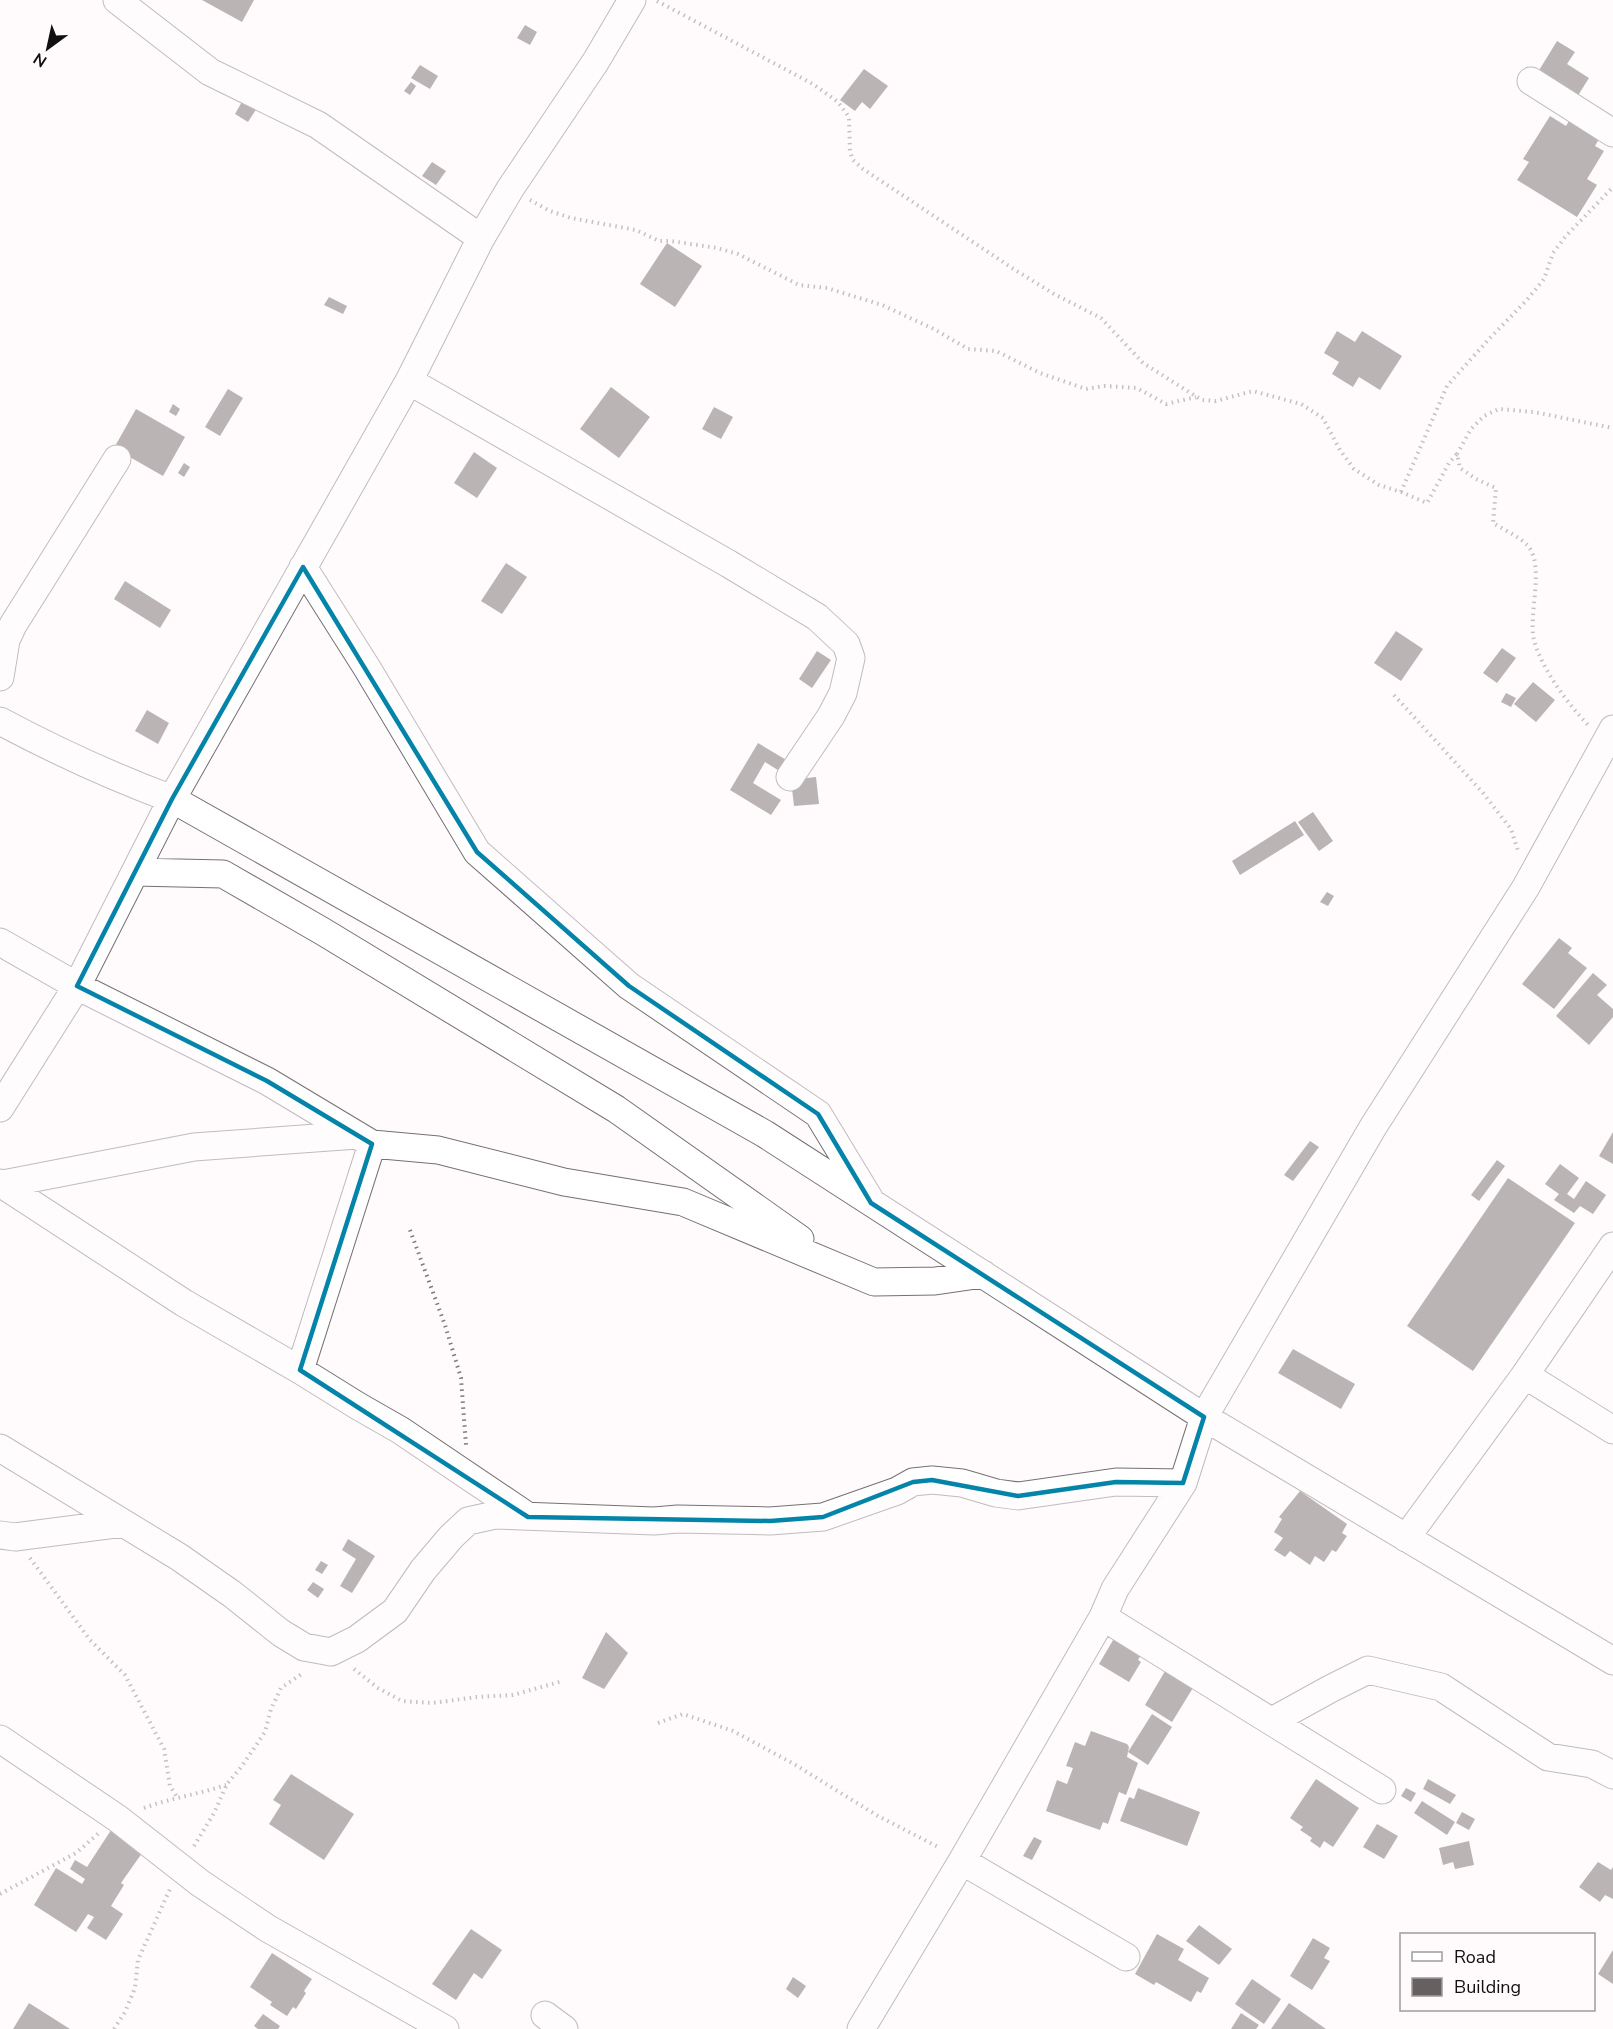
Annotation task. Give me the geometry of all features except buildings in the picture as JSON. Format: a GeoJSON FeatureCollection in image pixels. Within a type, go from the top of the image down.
{"type":"FeatureCollection","features":[{"type":"Feature","properties":{"kind":"street"},"geometry":{"type":"LineString","coordinates":[[117,0],[210,72],[318,125],[481,238]]}},
{"type":"Feature","properties":{"kind":"street"},"geometry":{"type":"LineString","coordinates":[[0,1108],[77,986],[172,799],[409,381],[481,238],[510,189],[596,61],[632,0]]}},
{"type":"Feature","properties":{"kind":"street"},"geometry":{"type":"LineString","coordinates":[[1531,81],[1613,133]]}},
{"type":"Feature","properties":{"kind":"street"},"geometry":{"type":"LineString","coordinates":[[409,381],[817,617],[846,644],[851,658],[843,693],[831,716],[790,777]]}},
{"type":"Feature","properties":{"kind":"street"},"geometry":{"type":"LineString","coordinates":[[0,677],[6,628],[117,459]]}},
{"type":"Feature","properties":{"kind":"street"},"geometry":{"type":"LineString","coordinates":[[303,567],[367,668],[477,852],[629,986],[818,1114],[871,1203]]}},
{"type":"Feature","properties":{"kind":"street"},"geometry":{"type":"LineString","coordinates":[[0,722],[44,745],[131,784],[172,799],[765,1134],[1204,1417],[1613,1661]]}},
{"type":"Feature","properties":{"kind":"street"},"geometry":{"type":"LineString","coordinates":[[861,2029],[962,1861],[1103,1617],[1115,1589],[1183,1483],[1204,1417],[1373,1127],[1526,886],[1609,736]]}},
{"type":"Feature","properties":{"kind":"street"},"geometry":{"type":"LineString","coordinates":[[135,872],[223,874],[322,931],[616,1109],[843,1269]]}},
{"type":"Feature","properties":{"kind":"street"},"geometry":{"type":"LineString","coordinates":[[0,942],[77,986],[267,1081],[365,1139]]}},
{"type":"Feature","properties":{"kind":"street"},"geometry":{"type":"LineString","coordinates":[[1,1184],[194,1147],[365,1139],[438,1150],[564,1182],[683,1202],[874,1282],[934,1281],[983,1274]]}},
{"type":"Feature","properties":{"kind":"street"},"geometry":{"type":"LineString","coordinates":[[300,1370],[365,1139]]}},
{"type":"Feature","properties":{"kind":"street"},"geometry":{"type":"LineString","coordinates":[[1,1184],[184,1304],[400,1430],[528,1517]]}},
{"type":"Feature","properties":{"kind":"street"},"geometry":{"type":"LineString","coordinates":[[1406,1538],[1525,1375],[1613,1246]]}},
{"type":"Feature","properties":{"kind":"street"},"geometry":{"type":"LineString","coordinates":[[1525,1375],[1613,1430]]}},
{"type":"Feature","properties":{"kind":"street"},"geometry":{"type":"LineString","coordinates":[[0,1448],[179,1557],[232,1594],[281,1633],[304,1647],[332,1652],[357,1639],[394,1611],[437,1554],[468,1521],[495,1515],[654,1521],[678,1519],[771,1521],[823,1517],[897,1491],[913,1482],[932,1480],[962,1483],[996,1493],[1018,1496],[1116,1482],[1183,1483]]}},
{"type":"Feature","properties":{"kind":"street"},"geometry":{"type":"LineString","coordinates":[[8,1536],[123,1523]]}},
{"type":"Feature","properties":{"kind":"street"},"geometry":{"type":"LineString","coordinates":[[1103,1617],[1382,1790]]}},
{"type":"Feature","properties":{"kind":"street"},"geometry":{"type":"LineString","coordinates":[[1272,1721],[1368,1670],[1442,1687],[1548,1757],[1592,1764],[1613,1775]]}},
{"type":"Feature","properties":{"kind":"street"},"geometry":{"type":"LineString","coordinates":[[0,1739],[117,1818],[200,1883],[267,1928],[444,2029]]}},
{"type":"Feature","properties":{"kind":"street"},"geometry":{"type":"LineString","coordinates":[[962,1861],[1126,1957]]}},
{"type":"Feature","properties":{"kind":"path"},"geometry":{"type":"LineString","coordinates":[[655,0],[813,84],[838,102],[849,117],[850,152],[854,160],[863,168],[1012,268],[1054,294],[1101,318],[1143,363],[1202,400],[1216,401],[1253,391],[1301,404],[1323,418],[1340,450],[1354,469],[1379,485],[1427,503],[1471,429],[1484,416],[1499,409],[1533,412],[1613,428]]}},
{"type":"Feature","properties":{"kind":"path"},"geometry":{"type":"LineString","coordinates":[[1401,492],[1447,386],[1532,294],[1544,279],[1553,253],[1566,236],[1613,187]]}},
{"type":"Feature","properties":{"kind":"path"},"geometry":{"type":"LineString","coordinates":[[510,189],[550,211],[571,218],[636,230],[659,241],[717,248],[738,255],[799,285],[826,288],[882,305],[934,329],[968,349],[996,351],[1021,365],[1068,384],[1086,388],[1104,386],[1137,388],[1166,404],[1197,397]]}},
{"type":"Feature","properties":{"kind":"path"},"geometry":{"type":"LineString","coordinates":[[1457,454],[1460,468],[1476,479],[1496,488],[1493,523],[1525,543],[1531,551],[1535,566],[1532,628],[1534,641],[1549,671],[1569,704],[1609,736]]}},
{"type":"Feature","properties":{"kind":"path"},"geometry":{"type":"LineString","coordinates":[[1394,695],[1483,793],[1511,829],[1526,886]]}},
{"type":"Feature","properties":{"kind":"path"},"geometry":{"type":"LineString","coordinates":[[410,1230],[445,1325],[461,1378],[469,1477]]}},
{"type":"Feature","properties":{"kind":"path"},"geometry":{"type":"LineString","coordinates":[[8,1536],[90,1640],[125,1676],[164,1749],[170,1786],[177,1797]]}},
{"type":"Feature","properties":{"kind":"path"},"geometry":{"type":"LineString","coordinates":[[114,2029],[125,2012],[135,1988],[138,1960],[153,1923],[181,1867],[214,1813],[227,1784],[265,1732],[280,1688],[332,1652],[378,1688],[402,1701],[432,1703],[513,1695],[563,1681]]}},
{"type":"Feature","properties":{"kind":"path"},"geometry":{"type":"LineString","coordinates":[[658,1723],[683,1714],[733,1731],[794,1764],[879,1816],[962,1861]]}},
{"type":"Feature","properties":{"kind":"path"},"geometry":{"type":"LineString","coordinates":[[0,1894],[76,1852],[117,1818],[177,1797],[204,1792],[227,1784]]}},
{"type":"Feature","properties":{"kind":"highlighted area"},"geometry":{"type":"Polygon","coordinates":[[[303,567],[477,852],[629,986],[818,1114],[871,1203],[1204,1417],[1183,1483],[1116,1482],[1018,1496],[932,1480],[913,1482],[823,1517],[770,1521],[528,1517],[300,1370],[372,1144],[267,1081],[77,986],[172,799],[303,567]]]}}]}
